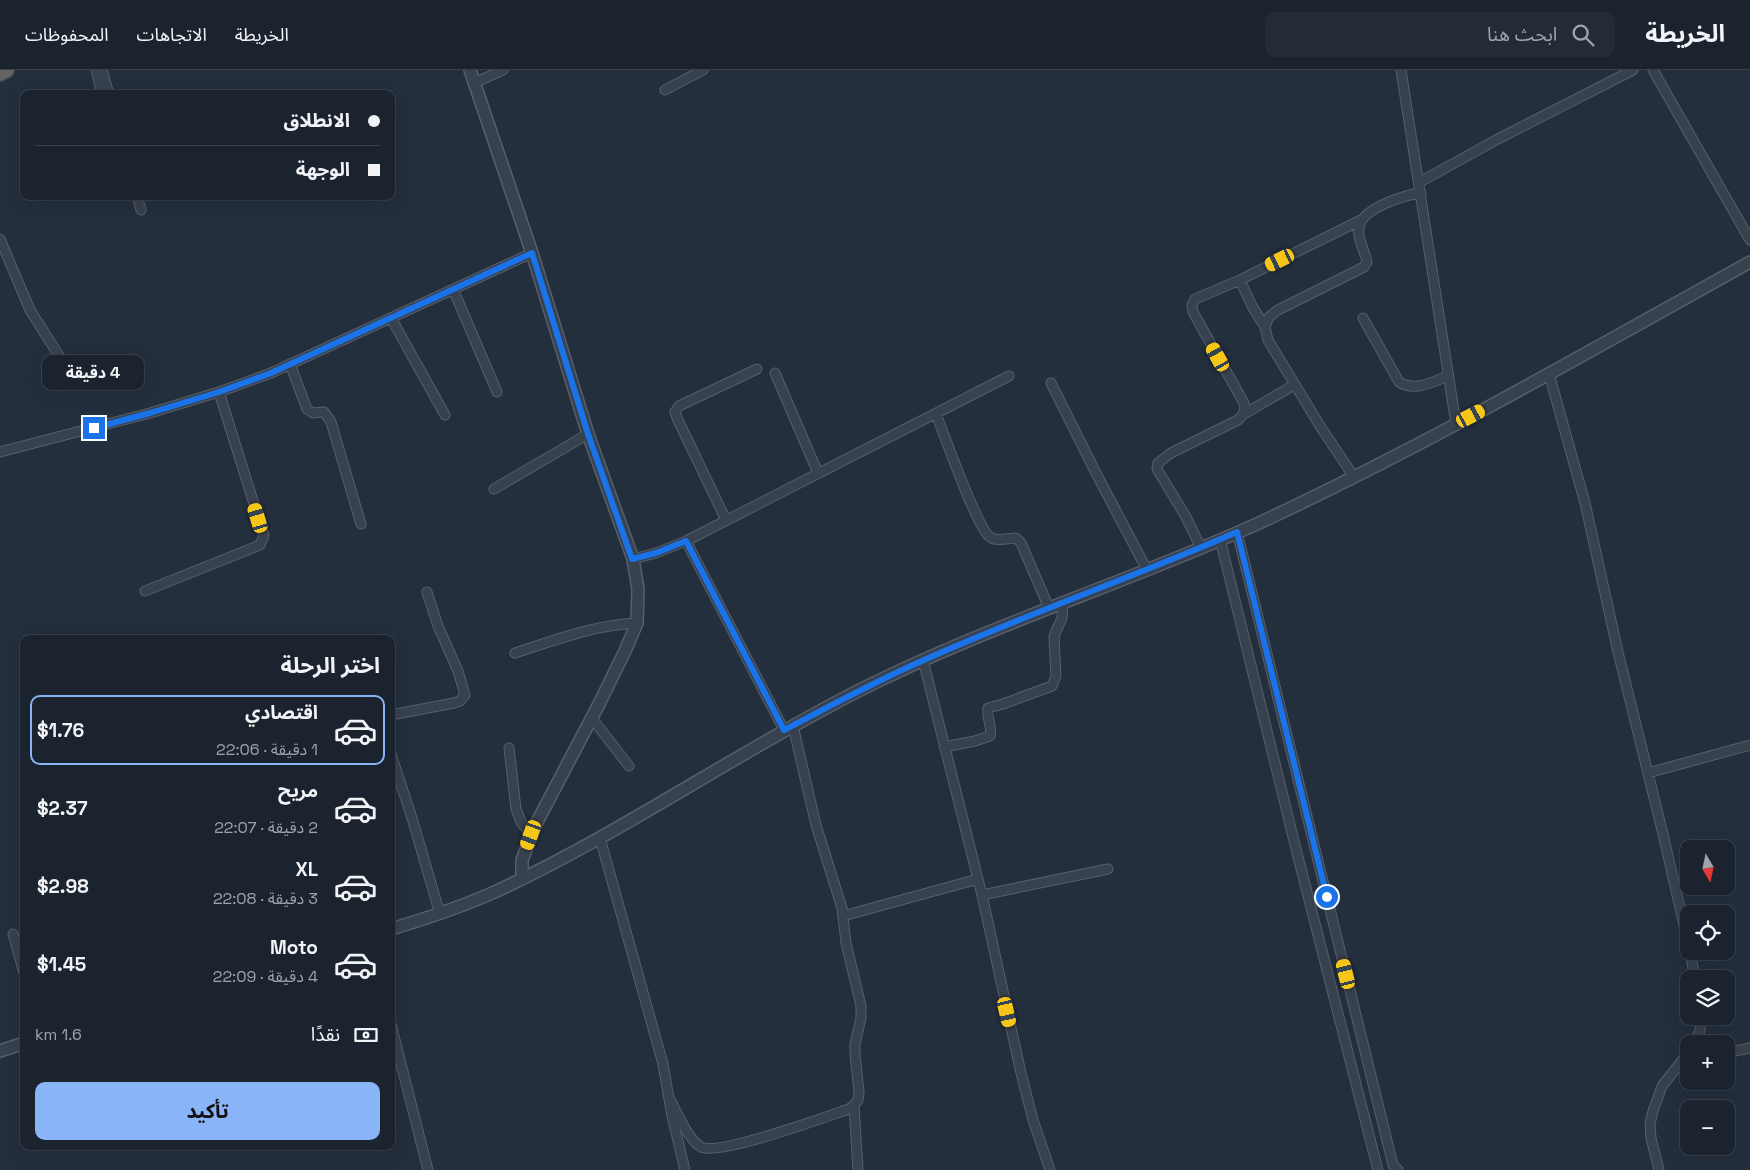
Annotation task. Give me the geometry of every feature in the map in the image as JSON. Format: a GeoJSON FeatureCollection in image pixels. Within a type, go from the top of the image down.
{"type":"FeatureCollection","features":[{"type":"Feature","properties":{"kind":"highway"},"geometry":{"type":"LineString","coordinates":[[0,73],[6,70]]}},
{"type":"Feature","properties":{"kind":"street"},"geometry":{"type":"LineString","coordinates":[[96,70],[101,90]]}},
{"type":"Feature","properties":{"kind":"street"},"geometry":{"type":"LineString","coordinates":[[102,70],[108,90]]}},
{"type":"Feature","properties":{"kind":"street"},"geometry":{"type":"LineString","coordinates":[[470,70],[532,253],[588,434],[632,559],[638,589],[639,610],[637,623],[625,651],[531,835],[522,860],[522,879]]}},
{"type":"Feature","properties":{"kind":"street"},"geometry":{"type":"LineString","coordinates":[[474,83],[503,70]]}},
{"type":"Feature","properties":{"kind":"street"},"geometry":{"type":"LineString","coordinates":[[665,90],[703,70]]}},
{"type":"Feature","properties":{"kind":"street"},"geometry":{"type":"LineString","coordinates":[[1401,70],[1420,182],[1456,424]]}},
{"type":"Feature","properties":{"kind":"street"},"geometry":{"type":"LineString","coordinates":[[1420,182],[1496,140],[1633,70]]}},
{"type":"Feature","properties":{"kind":"street"},"geometry":{"type":"LineString","coordinates":[[1653,70],[1750,240]]}},
{"type":"Feature","properties":{"kind":"street"},"geometry":{"type":"LineString","coordinates":[[1244,414],[1244,403],[1193,312],[1192,305],[1196,299],[1240,280],[1361,220],[1372,211],[1401,197],[1421,193]]}},
{"type":"Feature","properties":{"kind":"street"},"geometry":{"type":"LineString","coordinates":[[137,200],[141,210]]}},
{"type":"Feature","properties":{"kind":"street"},"geometry":{"type":"LineString","coordinates":[[1265,327],[1269,317],[1278,310],[1364,267],[1367,262],[1358,229],[1361,220]]}},
{"type":"Feature","properties":{"kind":"street"},"geometry":{"type":"LineString","coordinates":[[0,239],[30,310],[61,359]]}},
{"type":"Feature","properties":{"kind":"street"},"geometry":{"type":"LineString","coordinates":[[0,452],[150,413],[219,392],[271,373],[532,253]]}},
{"type":"Feature","properties":{"kind":"street"},"geometry":{"type":"LineString","coordinates":[[395,928],[467,904],[522,879],[600,838],[789,728],[860,690],[923,660],[1201,548],[1354,477],[1549,374],[1750,262]]}},
{"type":"Feature","properties":{"kind":"street"},"geometry":{"type":"LineString","coordinates":[[1240,280],[1252,306],[1265,327],[1268,340],[1294,385],[1354,477]]}},
{"type":"Feature","properties":{"kind":"street"},"geometry":{"type":"LineString","coordinates":[[454,289],[497,392]]}},
{"type":"Feature","properties":{"kind":"street"},"geometry":{"type":"LineString","coordinates":[[390,318],[445,415]]}},
{"type":"Feature","properties":{"kind":"street"},"geometry":{"type":"LineString","coordinates":[[1363,318],[1399,382],[1407,387],[1416,387],[1448,376]]}},
{"type":"Feature","properties":{"kind":"street"},"geometry":{"type":"LineString","coordinates":[[290,364],[307,408],[313,413],[324,412],[331,422],[361,524]]}},
{"type":"Feature","properties":{"kind":"street"},"geometry":{"type":"LineString","coordinates":[[726,520],[676,418],[675,412],[679,406],[757,369]]}},
{"type":"Feature","properties":{"kind":"street"},"geometry":{"type":"LineString","coordinates":[[775,373],[818,473]]}},
{"type":"Feature","properties":{"kind":"street"},"geometry":{"type":"LineString","coordinates":[[1549,374],[1585,503],[1618,652],[1680,909]]}},
{"type":"Feature","properties":{"kind":"street"},"geometry":{"type":"LineString","coordinates":[[632,559],[656,553],[686,541],[1009,376]]}},
{"type":"Feature","properties":{"kind":"street"},"geometry":{"type":"LineString","coordinates":[[1051,383],[1096,474],[1148,570]]}},
{"type":"Feature","properties":{"kind":"street"},"geometry":{"type":"LineString","coordinates":[[1201,548],[1186,517],[1157,469],[1158,463],[1238,420],[1244,414],[1294,385]]}},
{"type":"Feature","properties":{"kind":"street"},"geometry":{"type":"LineString","coordinates":[[145,591],[260,545],[263,541],[264,536],[219,392]]}},
{"type":"Feature","properties":{"kind":"street"},"geometry":{"type":"LineString","coordinates":[[936,414],[978,519],[989,536],[996,540],[1016,538],[1022,543],[1049,608]]}},
{"type":"Feature","properties":{"kind":"street"},"geometry":{"type":"LineString","coordinates":[[494,488],[588,434]]}},
{"type":"Feature","properties":{"kind":"street"},"geometry":{"type":"LineString","coordinates":[[1237,532],[1393,1166],[1398,1170]]}},
{"type":"Feature","properties":{"kind":"street"},"geometry":{"type":"LineString","coordinates":[[1220,539],[1294,845],[1378,1170]]}},
{"type":"Feature","properties":{"kind":"street"},"geometry":{"type":"LineString","coordinates":[[686,541],[789,728],[816,825],[839,896],[846,943],[861,1006],[861,1018],[855,1044],[859,1092],[854,1105],[858,1170]]}},
{"type":"Feature","properties":{"kind":"street"},"geometry":{"type":"LineString","coordinates":[[395,714],[454,703],[460,701],[465,695],[458,671],[433,613],[427,592]]}},
{"type":"Feature","properties":{"kind":"street"},"geometry":{"type":"LineString","coordinates":[[944,746],[975,741],[990,736],[988,708],[1052,686],[1056,676],[1054,636],[1062,618],[1063,603]]}},
{"type":"Feature","properties":{"kind":"street"},"geometry":{"type":"LineString","coordinates":[[515,653],[590,628],[637,623]]}},
{"type":"Feature","properties":{"kind":"street"},"geometry":{"type":"LineString","coordinates":[[923,660],[982,895],[1021,1073],[1033,1120],[1050,1170]]}},
{"type":"Feature","properties":{"kind":"street"},"geometry":{"type":"LineString","coordinates":[[592,717],[629,766]]}},
{"type":"Feature","properties":{"kind":"street"},"geometry":{"type":"LineString","coordinates":[[1648,773],[1750,745]]}},
{"type":"Feature","properties":{"kind":"street"},"geometry":{"type":"LineString","coordinates":[[510,748],[516,809],[521,822],[531,835]]}},
{"type":"Feature","properties":{"kind":"street"},"geometry":{"type":"LineString","coordinates":[[395,766],[440,914]]}},
{"type":"Feature","properties":{"kind":"street"},"geometry":{"type":"LineString","coordinates":[[600,838],[653,1024],[685,1170]]}},
{"type":"Feature","properties":{"kind":"street"},"geometry":{"type":"LineString","coordinates":[[982,895],[1108,869]]}},
{"type":"Feature","properties":{"kind":"street"},"geometry":{"type":"LineString","coordinates":[[843,916],[978,879]]}},
{"type":"Feature","properties":{"kind":"street"},"geometry":{"type":"LineString","coordinates":[[13,934],[20,958]]}},
{"type":"Feature","properties":{"kind":"street"},"geometry":{"type":"LineString","coordinates":[[0,1051],[20,1044]]}},
{"type":"Feature","properties":{"kind":"street"},"geometry":{"type":"LineString","coordinates":[[1735,1052],[1750,1048]]}},
{"type":"Feature","properties":{"kind":"street"},"geometry":{"type":"LineString","coordinates":[[396,1061],[428,1170]]}},
{"type":"Feature","properties":{"kind":"street"},"geometry":{"type":"LineString","coordinates":[[1659,1170],[1651,1138],[1650,1124],[1662,1086],[1680,1063]]}},
{"type":"Feature","properties":{"kind":"street"},"geometry":{"type":"LineString","coordinates":[[668,1096],[690,1136],[699,1146],[706,1149],[730,1146],[800,1126],[849,1109],[854,1105]]}},
{"type":"Feature","properties":{"kind":"route"},"geometry":{"type":"LineString","coordinates":[[94,428],[219,392],[271,373],[532,253],[588,434],[632,559],[656,553],[686,541],[784,730],[860,690],[923,660],[1148,570],[1237,532],[1327,897]]}}]}
